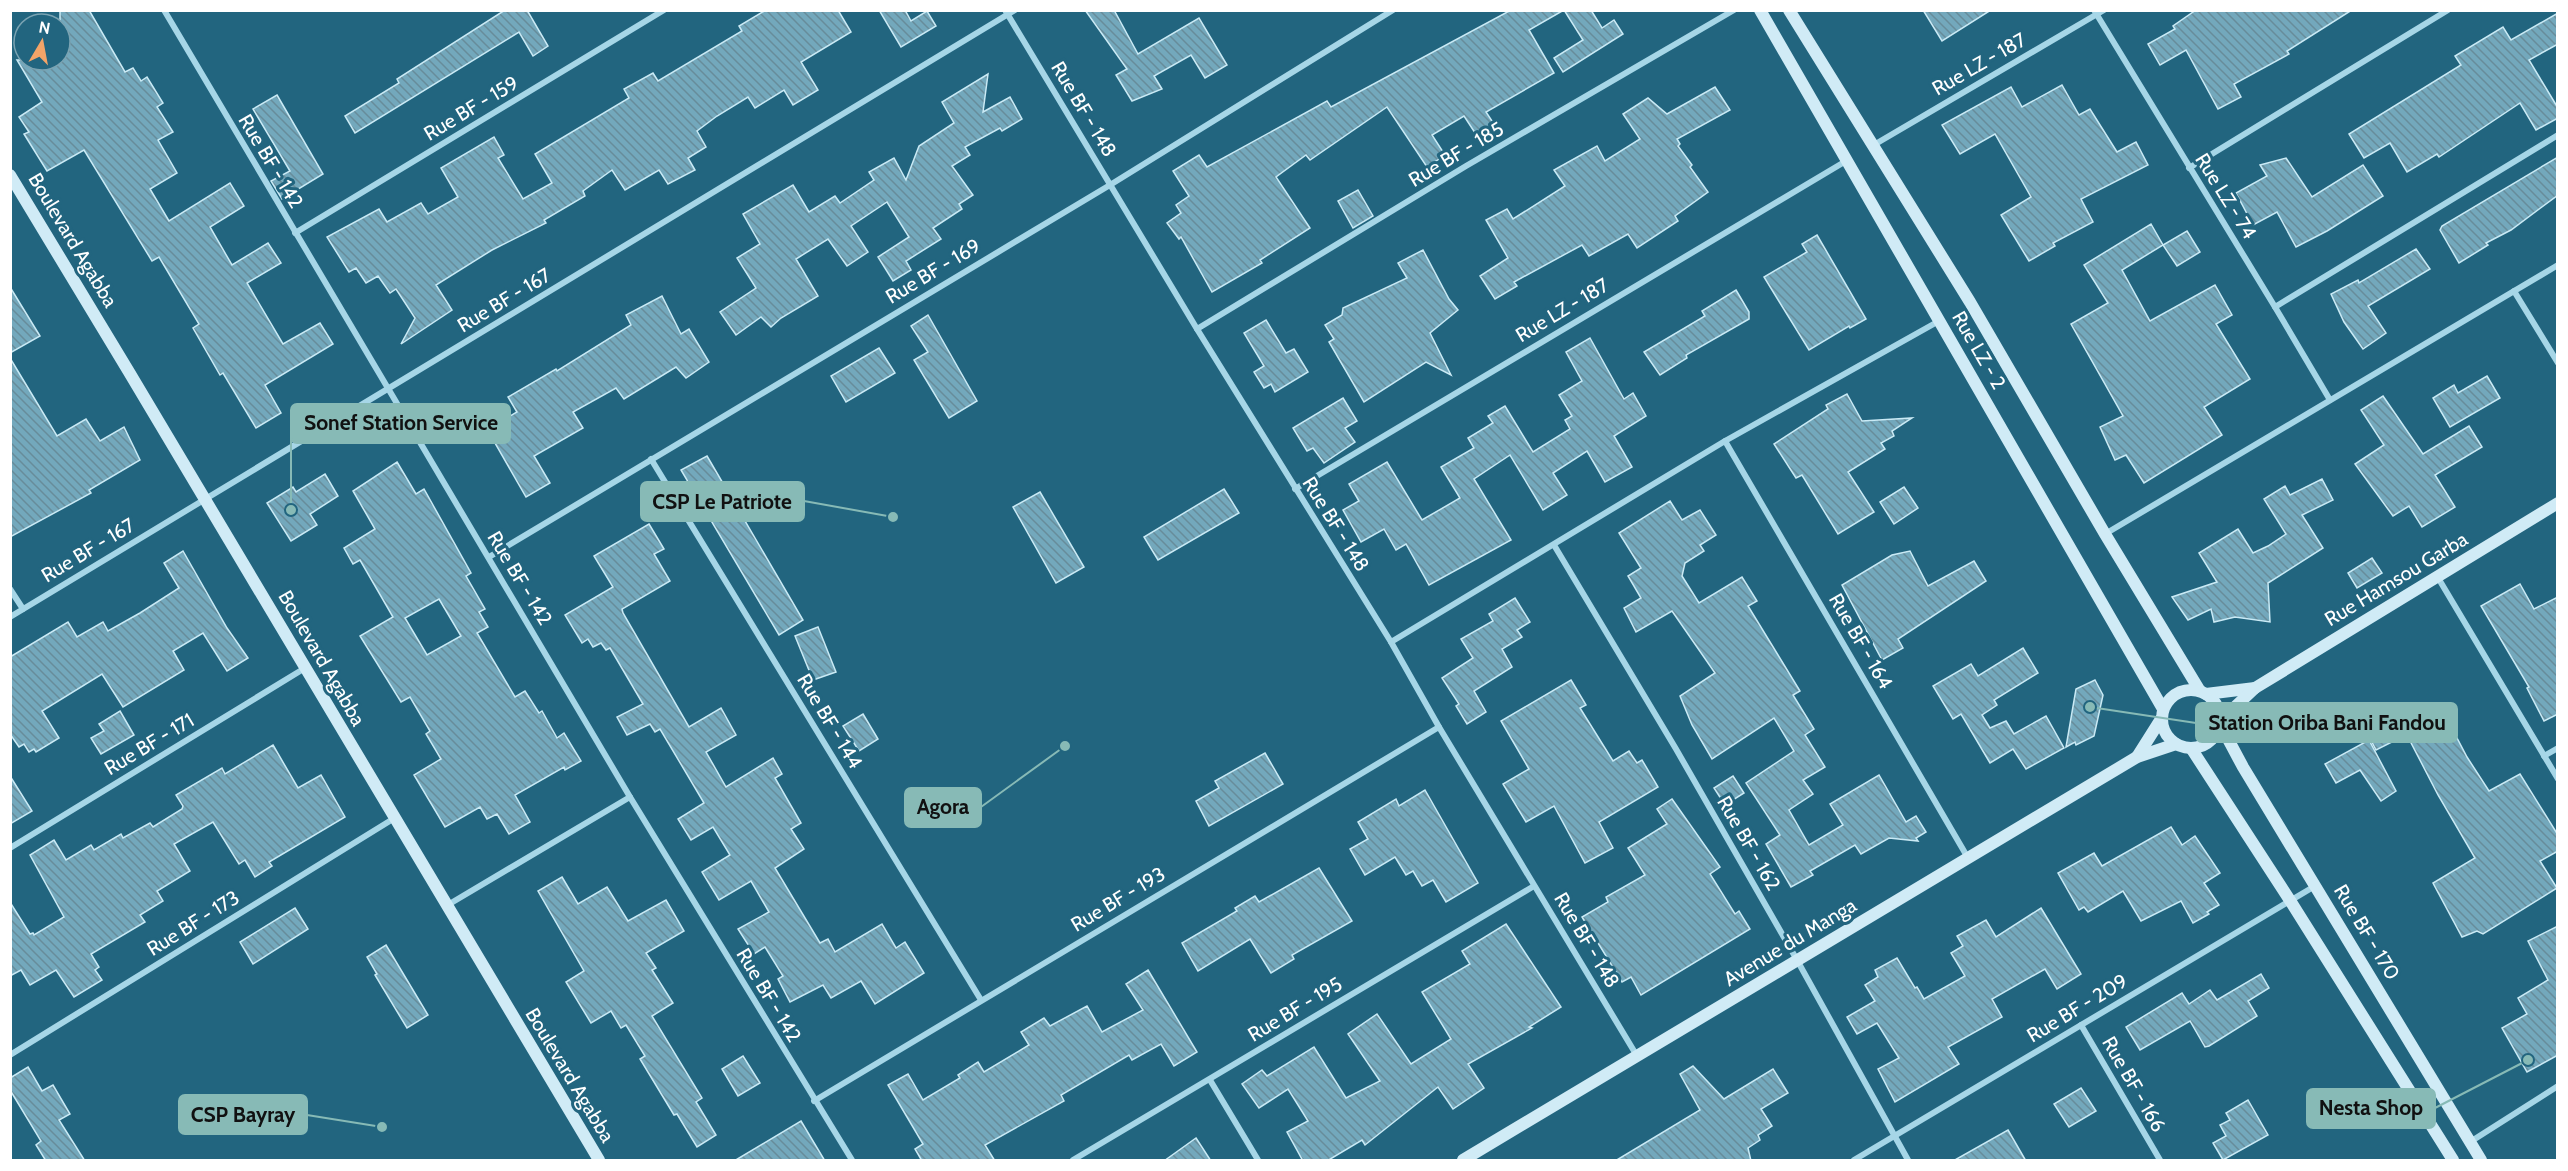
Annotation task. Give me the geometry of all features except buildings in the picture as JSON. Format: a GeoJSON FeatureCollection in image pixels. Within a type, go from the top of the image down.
{"type":"FeatureCollection","features":[{"type":"Feature","properties":{"kind":"main road","name":"Rue LZ - 2"},"geometry":{"type":"LineString","coordinates":[[1760,10],[1940,321],[2162,715]]}},
{"type":"Feature","properties":{"kind":"main road","name":"Rue LZ - 2"},"geometry":{"type":"LineString","coordinates":[[1789,10],[1970,302],[2105,534],[2203,692]]}},
{"type":"Feature","properties":{"kind":"main road","name":"Boulevard Agabba"},"geometry":{"type":"LineString","coordinates":[[10,175],[206,497],[393,819],[599,1161]]}},
{"type":"Feature","properties":{"kind":"main road","name":"Rue Hamsou Garba"},"geometry":{"type":"LineString","coordinates":[[2255,688],[2558,503]]}},
{"type":"Feature","properties":{"kind":"main road"},"geometry":{"type":"LineString","coordinates":[[2162,715],[2165,733],[2176,744],[2191,748],[2210,741],[2220,722],[2255,688]]}},
{"type":"Feature","properties":{"kind":"main road"},"geometry":{"type":"LineString","coordinates":[[2137,757],[2162,715],[2167,701],[2177,693],[2187,689],[2203,692],[2255,688]]}},
{"type":"Feature","properties":{"kind":"main road"},"geometry":{"type":"LineString","coordinates":[[2203,692],[2216,704],[2220,722]]}},
{"type":"Feature","properties":{"kind":"main road","name":"Rue BF - 170"},"geometry":{"type":"LineString","coordinates":[[2220,722],[2243,767],[2481,1161]]}},
{"type":"Feature","properties":{"kind":"main road"},"geometry":{"type":"LineString","coordinates":[[2137,757],[2176,744]]}},
{"type":"Feature","properties":{"kind":"main road"},"geometry":{"type":"LineString","coordinates":[[2191,748],[2291,902],[2453,1161]]}},
{"type":"Feature","properties":{"kind":"main road","name":"Avenue du Manga"},"geometry":{"type":"LineString","coordinates":[[1463,1161],[2137,757]]}},
{"type":"Feature","properties":{"kind":"street","name":"Rue BF - 142"},"geometry":{"type":"LineString","coordinates":[[164,10],[630,797],[852,1161]]}},
{"type":"Feature","properties":{"kind":"street","name":"Rue BF - 159"},"geometry":{"type":"LineString","coordinates":[[295,233],[664,10]]}},
{"type":"Feature","properties":{"kind":"street","name":"Rue BF - 167"},"geometry":{"type":"LineString","coordinates":[[10,617],[1006,13],[1015,10]]}},
{"type":"Feature","properties":{"kind":"street","name":"Rue BF - 169"},"geometry":{"type":"LineString","coordinates":[[489,557],[1110,185],[1393,10]]}},
{"type":"Feature","properties":{"kind":"street","name":"Rue BF - 185"},"geometry":{"type":"LineString","coordinates":[[1197,329],[1467,166],[1734,10]]}},
{"type":"Feature","properties":{"kind":"street","name":"Rue LZ - 187"},"geometry":{"type":"LineString","coordinates":[[1872,146],[2103,10]]}},
{"type":"Feature","properties":{"kind":"street"},"geometry":{"type":"LineString","coordinates":[[2189,168],[2448,10]]}},
{"type":"Feature","properties":{"kind":"street","name":"Rue BF - 148"},"geometry":{"type":"LineString","coordinates":[[1006,13],[1197,329],[1391,642],[1439,727],[1637,1056]]}},
{"type":"Feature","properties":{"kind":"street","name":"Rue LZ - 74"},"geometry":{"type":"LineString","coordinates":[[2095,13],[2330,400]]}},
{"type":"Feature","properties":{"kind":"street"},"geometry":{"type":"LineString","coordinates":[[2275,307],[2558,135]]}},
{"type":"Feature","properties":{"kind":"street","name":"Rue LZ - 187"},"geometry":{"type":"LineString","coordinates":[[1295,489],[1847,161]]}},
{"type":"Feature","properties":{"kind":"street"},"geometry":{"type":"LineString","coordinates":[[2105,534],[2558,265]]}},
{"type":"Feature","properties":{"kind":"street"},"geometry":{"type":"LineString","coordinates":[[2514,291],[2558,363]]}},
{"type":"Feature","properties":{"kind":"street"},"geometry":{"type":"LineString","coordinates":[[1391,642],[1725,441],[1940,321]]}},
{"type":"Feature","properties":{"kind":"street","name":"Rue BF - 164"},"geometry":{"type":"LineString","coordinates":[[1725,441],[1968,858]]}},
{"type":"Feature","properties":{"kind":"street","name":"Rue BF - 144"},"geometry":{"type":"LineString","coordinates":[[651,459],[981,1000]]}},
{"type":"Feature","properties":{"kind":"street","name":"Rue BF - 162"},"geometry":{"type":"LineString","coordinates":[[1554,545],[1797,960],[1908,1161]]}},
{"type":"Feature","properties":{"kind":"street"},"geometry":{"type":"LineString","coordinates":[[2437,576],[2558,779]]}},
{"type":"Feature","properties":{"kind":"street"},"geometry":{"type":"LineString","coordinates":[[10,589],[23,609]]}},
{"type":"Feature","properties":{"kind":"street","name":"Rue BF - 171"},"geometry":{"type":"LineString","coordinates":[[10,848],[305,668]]}},
{"type":"Feature","properties":{"kind":"street","name":"Rue BF - 193"},"geometry":{"type":"LineString","coordinates":[[814,1101],[1439,727]]}},
{"type":"Feature","properties":{"kind":"street"},"geometry":{"type":"LineString","coordinates":[[2544,756],[2558,748]]}},
{"type":"Feature","properties":{"kind":"street"},"geometry":{"type":"LineString","coordinates":[[446,906],[630,797]]}},
{"type":"Feature","properties":{"kind":"street","name":"Rue BF - 173"},"geometry":{"type":"LineString","coordinates":[[10,1055],[393,819]]}},
{"type":"Feature","properties":{"kind":"street","name":"Rue BF - 209"},"geometry":{"type":"LineString","coordinates":[[1854,1161],[2316,885]]}},
{"type":"Feature","properties":{"kind":"street","name":"Rue BF - 195"},"geometry":{"type":"LineString","coordinates":[[1072,1161],[1534,886]]}},
{"type":"Feature","properties":{"kind":"street","name":"Rue BF - 166"},"geometry":{"type":"LineString","coordinates":[[2081,1025],[2160,1161]]}},
{"type":"Feature","properties":{"kind":"street"},"geometry":{"type":"LineString","coordinates":[[1210,1080],[1258,1161]]}},
{"type":"Feature","properties":{"kind":"street"},"geometry":{"type":"LineString","coordinates":[[2470,1142],[2558,1086]]}},
{"type":"Feature","properties":{"kind":"place","name":"Sonef Station Service"},"geometry":{"type":"Point","coordinates":[291,510]}},
{"type":"Feature","properties":{"kind":"place","name":"CSP Le Patriote"},"geometry":{"type":"Point","coordinates":[893,517]}},
{"type":"Feature","properties":{"kind":"place","name":"Station Oriba Bani Fandou"},"geometry":{"type":"Point","coordinates":[2090,707]}},
{"type":"Feature","properties":{"kind":"place","name":"Agora"},"geometry":{"type":"Point","coordinates":[1065,746]}},
{"type":"Feature","properties":{"kind":"place","name":"Nesta Shop"},"geometry":{"type":"Point","coordinates":[2528,1060]}},
{"type":"Feature","properties":{"kind":"place","name":"CSP Bayray"},"geometry":{"type":"Point","coordinates":[382,1127]}}]}
